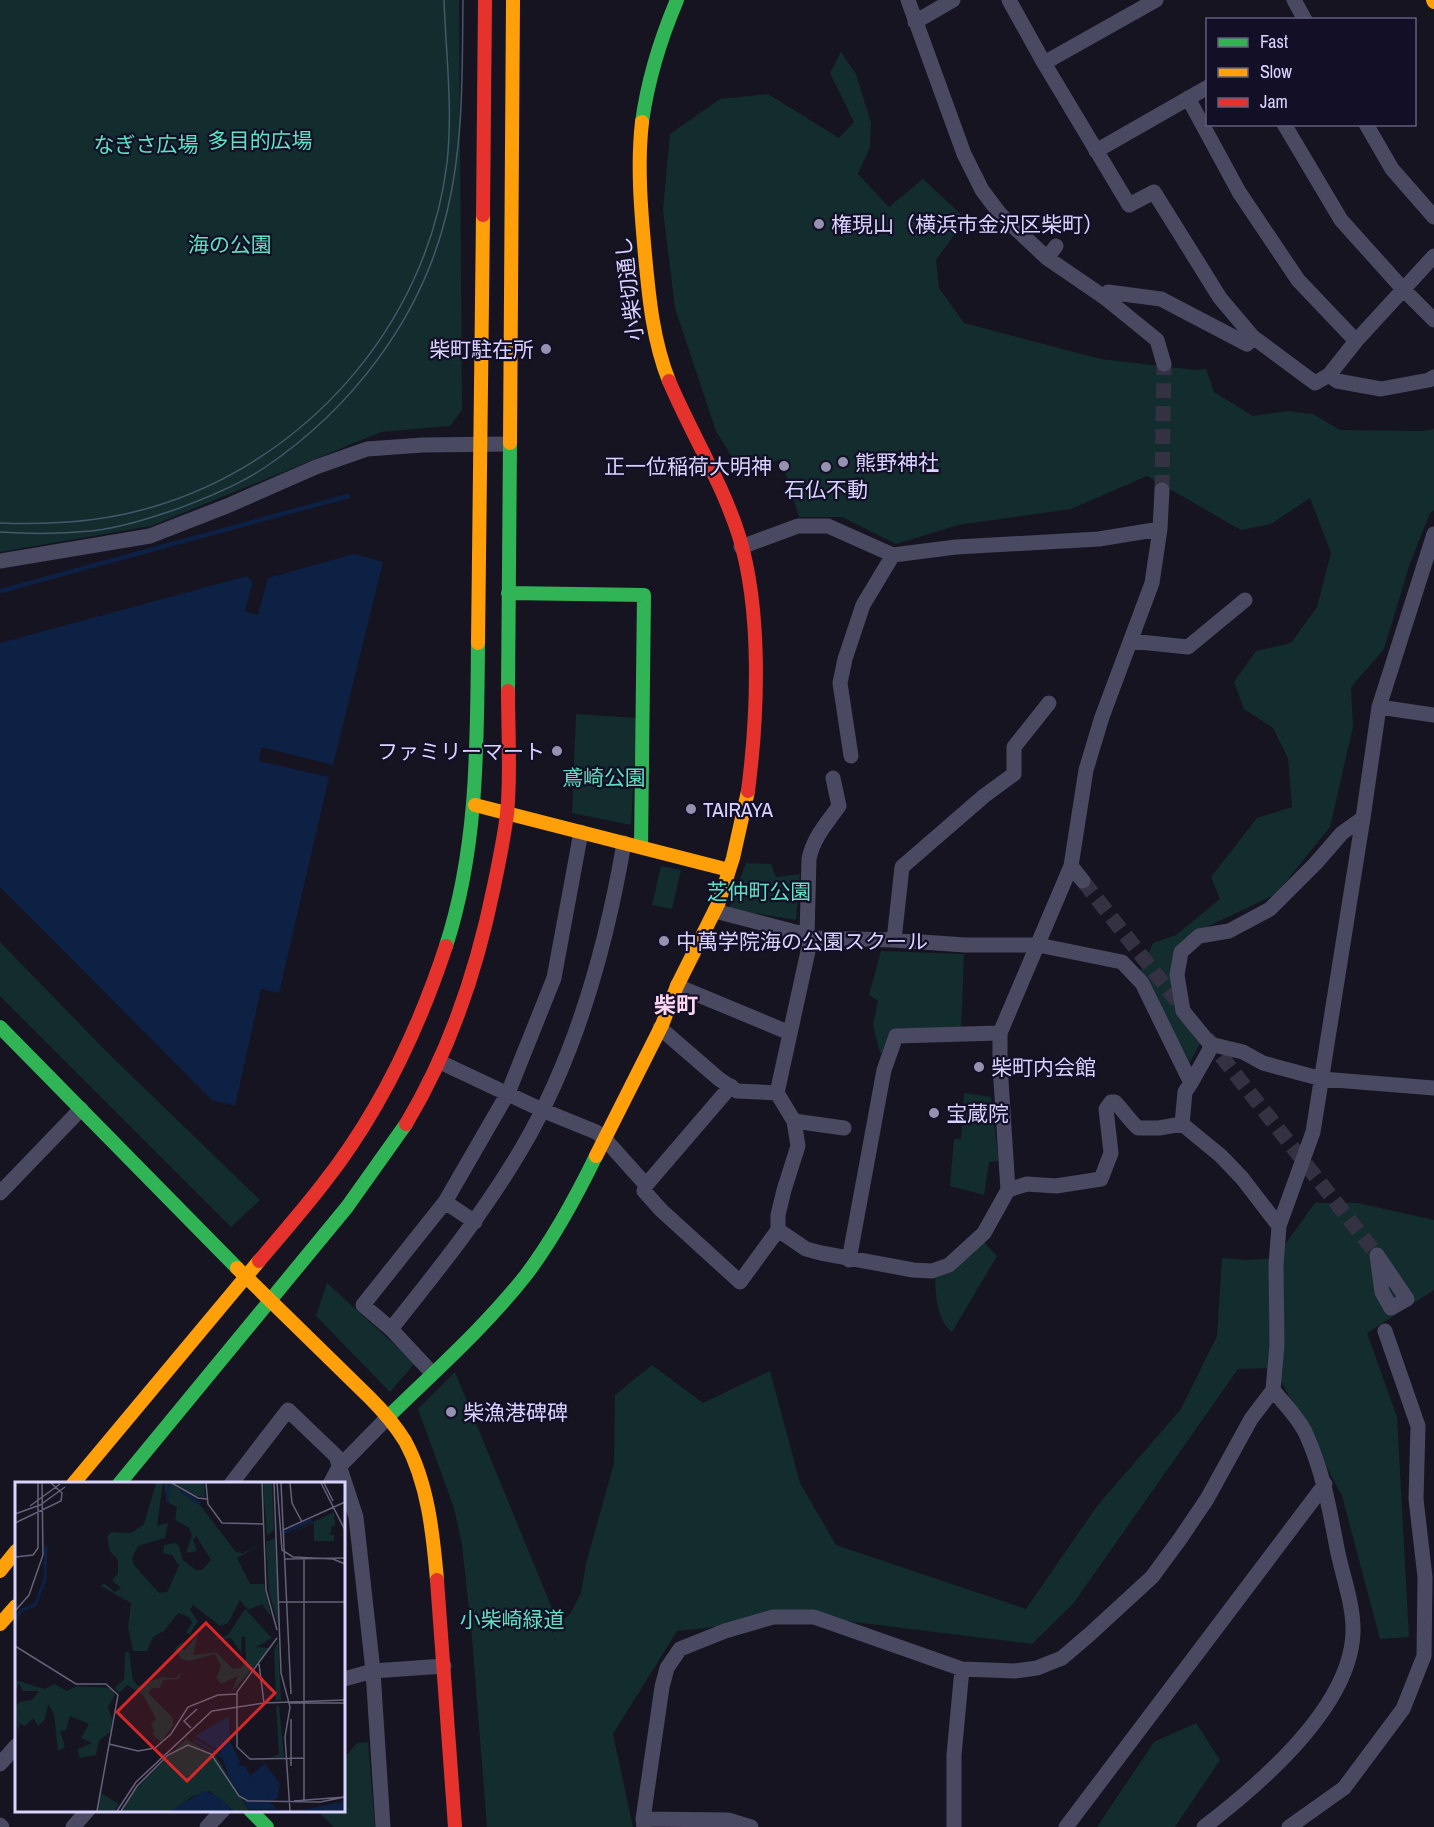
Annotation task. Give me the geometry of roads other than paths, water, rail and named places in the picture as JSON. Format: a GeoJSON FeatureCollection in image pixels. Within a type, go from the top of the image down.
{"type":"FeatureCollection","features":[{"type":"Feature","properties":{"kind":"street"},"geometry":{"type":"LineString","coordinates":[[75,1482],[340,1161],[402,1060],[422,1016],[449,937],[459,896],[475,805],[485,0]]}},
{"type":"Feature","properties":{"kind":"street"},"geometry":{"type":"LineString","coordinates":[[121,1482],[336,1220],[396,1142],[440,1062],[469,987],[482,943],[493,896],[507,813],[513,0]]}},
{"type":"Feature","properties":{"kind":"street","name":"小柴切通し"},"geometry":{"type":"LineString","coordinates":[[388,1417],[504,1301],[543,1251],[570,1207],[660,1028],[677,986],[715,911],[737,842],[752,777],[755,660],[751,606],[743,554],[734,521],[667,378],[651,317],[639,181],[640,135],[653,60],[677,0]]}},
{"type":"Feature","properties":{"kind":"street"},"geometry":{"type":"LineString","coordinates":[[908,0],[964,154],[982,190],[1000,214],[1052,252],[1157,340],[1164,364]]}},
{"type":"Feature","properties":{"kind":"street"},"geometry":{"type":"LineString","coordinates":[[915,22],[953,0]]}},
{"type":"Feature","properties":{"kind":"street"},"geometry":{"type":"LineString","coordinates":[[1008,0],[1129,205],[1154,192],[1220,298],[1253,338],[1315,383],[1329,375],[1356,341],[1434,256]]}},
{"type":"Feature","properties":{"kind":"street"},"geometry":{"type":"LineString","coordinates":[[1044,63],[1156,0]]}},
{"type":"Feature","properties":{"kind":"street"},"geometry":{"type":"LineString","coordinates":[[1294,0],[1304,18]]}},
{"type":"Feature","properties":{"kind":"street"},"geometry":{"type":"LineString","coordinates":[[1096,151],[1206,88]]}},
{"type":"Feature","properties":{"kind":"street"},"geometry":{"type":"LineString","coordinates":[[1188,98],[1239,192],[1298,280],[1356,341]]}},
{"type":"Feature","properties":{"kind":"street"},"geometry":{"type":"LineString","coordinates":[[1285,126],[1341,220],[1434,320]]}},
{"type":"Feature","properties":{"kind":"street"},"geometry":{"type":"LineString","coordinates":[[1367,126],[1392,169],[1434,217]]}},
{"type":"Feature","properties":{"kind":"street"},"geometry":{"type":"LineString","coordinates":[[1104,297],[1108,292],[1161,299],[1247,344],[1253,338]]}},
{"type":"Feature","properties":{"kind":"street"},"geometry":{"type":"LineString","coordinates":[[1329,375],[1338,381],[1381,389],[1429,380],[1434,377]]}},
{"type":"Feature","properties":{"kind":"street"},"geometry":{"type":"LineString","coordinates":[[0,561],[150,536],[227,506],[316,467],[367,449],[423,445],[510,444]]}},
{"type":"Feature","properties":{"kind":"street"},"geometry":{"type":"LineString","coordinates":[[778,1230],[806,1249],[849,1260],[932,1271],[950,1265],[984,1233],[1008,1190],[1000,1033],[1071,866],[1086,770],[1102,717],[1152,583],[1160,529],[1162,490]]}},
{"type":"Feature","properties":{"kind":"street"},"geometry":{"type":"LineString","coordinates":[[743,554],[798,526],[828,526],[892,555],[956,547],[1099,539],[1160,529]]}},
{"type":"Feature","properties":{"kind":"street"},"geometry":{"type":"LineString","coordinates":[[751,1827],[728,1820],[643,1823],[662,1687],[667,1668],[680,1649],[725,1631],[773,1617],[814,1617],[962,1669],[1015,1671],[1037,1668],[1062,1658],[1152,1577],[1207,1499],[1251,1419],[1273,1390],[1277,1345],[1276,1265],[1279,1226],[1313,1132],[1379,707],[1434,534]]}},
{"type":"Feature","properties":{"kind":"street"},"geometry":{"type":"LineString","coordinates":[[851,756],[840,683],[845,659],[863,605],[892,555]]}},
{"type":"Feature","properties":{"kind":"street"},"geometry":{"type":"LineString","coordinates":[[508,593],[644,595],[641,847]]}},
{"type":"Feature","properties":{"kind":"street"},"geometry":{"type":"LineString","coordinates":[[1130,641],[1188,647],[1245,600]]}},
{"type":"Feature","properties":{"kind":"street"},"geometry":{"type":"LineString","coordinates":[[894,940],[902,867],[984,795],[1014,774],[1014,747],[1049,703]]}},
{"type":"Feature","properties":{"kind":"street"},"geometry":{"type":"LineString","coordinates":[[1379,707],[1434,715]]}},
{"type":"Feature","properties":{"kind":"street"},"geometry":{"type":"LineString","coordinates":[[731,1086],[646,1185],[644,1191],[661,1210],[740,1282],[778,1230],[778,1215],[798,1146],[794,1121],[777,1093],[810,942],[807,935],[811,848],[839,806],[833,778]]}},
{"type":"Feature","properties":{"kind":"street"},"geometry":{"type":"LineString","coordinates":[[475,805],[729,870]]}},
{"type":"Feature","properties":{"kind":"street"},"geometry":{"type":"LineString","coordinates":[[1363,818],[1341,833],[1316,863],[1270,909],[1229,931],[1198,936],[1181,952],[1177,975],[1183,1011],[1210,1044],[1243,1052],[1263,1063],[1322,1079],[1434,1088]]}},
{"type":"Feature","properties":{"kind":"street"},"geometry":{"type":"LineString","coordinates":[[432,1373],[391,1329],[363,1305],[446,1202],[508,1093],[554,978],[581,832]]}},
{"type":"Feature","properties":{"kind":"street"},"geometry":{"type":"LineString","coordinates":[[391,1329],[475,1222],[523,1148],[552,1090],[585,1006],[613,905],[624,843]]}},
{"type":"Feature","properties":{"kind":"street"},"geometry":{"type":"LineString","coordinates":[[1071,866],[1083,881]]}},
{"type":"Feature","properties":{"kind":"street"},"geometry":{"type":"LineString","coordinates":[[715,911],[812,938],[965,945],[1038,945],[1122,962],[1143,983],[1191,1083]]}},
{"type":"Feature","properties":{"kind":"street"},"geometry":{"type":"LineString","coordinates":[[677,986],[790,1033]]}},
{"type":"Feature","properties":{"kind":"street"},"geometry":{"type":"LineString","coordinates":[[0,1027],[388,1417],[405,1442],[419,1477],[434,1530],[455,1827]]}},
{"type":"Feature","properties":{"kind":"street"},"geometry":{"type":"LineString","coordinates":[[660,1028],[719,1079],[737,1091],[777,1093]]}},
{"type":"Feature","properties":{"kind":"street"},"geometry":{"type":"LineString","coordinates":[[849,1260],[884,1071],[896,1036],[1000,1033]]}},
{"type":"Feature","properties":{"kind":"street"},"geometry":{"type":"LineString","coordinates":[[1182,1124],[1185,1092],[1209,1051],[1210,1044]]}},
{"type":"Feature","properties":{"kind":"street"},"geometry":{"type":"LineString","coordinates":[[440,1062],[542,1110],[596,1132],[646,1185]]}},
{"type":"Feature","properties":{"kind":"street"},"geometry":{"type":"LineString","coordinates":[[1008,1190],[1027,1184],[1056,1186],[1101,1179],[1111,1153],[1106,1108],[1111,1102],[1115,1102],[1137,1128],[1160,1128],[1182,1124],[1221,1156],[1242,1178],[1279,1226]]}},
{"type":"Feature","properties":{"kind":"street"},"geometry":{"type":"LineString","coordinates":[[0,1193],[81,1109]]}},
{"type":"Feature","properties":{"kind":"street"},"geometry":{"type":"LineString","coordinates":[[794,1121],[844,1128]]}},
{"type":"Feature","properties":{"kind":"street"},"geometry":{"type":"LineString","coordinates":[[446,1202],[475,1222]]}},
{"type":"Feature","properties":{"kind":"street"},"geometry":{"type":"LineString","coordinates":[[1289,1827],[1344,1788],[1403,1709],[1424,1656],[1425,1577],[1416,1499],[1418,1426],[1385,1331]]}},
{"type":"Feature","properties":{"kind":"street"},"geometry":{"type":"LineString","coordinates":[[1204,1827],[1222,1821],[1293,1750],[1332,1694],[1346,1664],[1353,1632],[1325,1484],[1305,1432],[1273,1390]]}},
{"type":"Feature","properties":{"kind":"street"},"geometry":{"type":"LineString","coordinates":[[233,1482],[288,1410],[336,1456],[344,1482]]}},
{"type":"Feature","properties":{"kind":"street"},"geometry":{"type":"LineString","coordinates":[[331,1482],[339,1467],[388,1417]]}},
{"type":"Feature","properties":{"kind":"street"},"geometry":{"type":"LineString","coordinates":[[1066,1827],[1325,1484]]}},
{"type":"Feature","properties":{"kind":"street"},"geometry":{"type":"LineString","coordinates":[[345,1485],[356,1517],[373,1671],[383,1827]]}},
{"type":"Feature","properties":{"kind":"street"},"geometry":{"type":"LineString","coordinates":[[0,1570],[15,1552]]}},
{"type":"Feature","properties":{"kind":"street"},"geometry":{"type":"LineString","coordinates":[[0,1624],[15,1607]]}},
{"type":"Feature","properties":{"kind":"street"},"geometry":{"type":"LineString","coordinates":[[345,1679],[373,1671],[444,1666]]}},
{"type":"Feature","properties":{"kind":"street"},"geometry":{"type":"LineString","coordinates":[[954,1827],[954,1755],[962,1669]]}},
{"type":"Feature","properties":{"kind":"street"},"geometry":{"type":"LineString","coordinates":[[0,1764],[15,1747]]}},
{"type":"Feature","properties":{"kind":"street"},"geometry":{"type":"LineString","coordinates":[[73,1827],[86,1812]]}},
{"type":"Feature","properties":{"kind":"street"},"geometry":{"type":"LineString","coordinates":[[207,1827],[221,1812]]}},
{"type":"Feature","properties":{"kind":"street"},"geometry":{"type":"LineString","coordinates":[[252,1812],[267,1827]]}},
{"type":"Feature","properties":{"kind":"water"},"geometry":{"type":"Polygon","coordinates":[[[354,554],[383,562],[333,765],[261,747],[259,761],[329,777],[279,993],[261,989],[235,1106],[212,1100],[0,887],[0,643],[247,576],[253,582],[245,611],[258,615],[268,578],[354,554]]]}},
{"type":"Feature","properties":{"kind":"waterway"},"geometry":{"type":"LineString","coordinates":[[0,591],[348,496]]}},
{"type":"Feature","properties":{"kind":"tunnel"},"geometry":{"type":"LineString","coordinates":[[1162,490],[1164,364]]}},
{"type":"Feature","properties":{"kind":"tunnel"},"geometry":{"type":"LineString","coordinates":[[1083,881],[1184,1010]]}},
{"type":"Feature","properties":{"kind":"tunnel"},"geometry":{"type":"LineString","coordinates":[[1207,1038],[1377,1255]]}},
{"type":"Feature","properties":{"kind":"tram line"},"geometry":{"type":"LineString","coordinates":[[0,523],[56,523],[112,517],[149,508],[205,487],[258,458],[306,422],[349,380],[385,332],[414,279],[435,223],[449,143],[444,0]]}},
{"type":"Feature","properties":{"kind":"tram line"},"geometry":{"type":"LineString","coordinates":[[0,532],[56,533],[101,530],[154,517],[209,497],[254,475],[296,444],[327,417],[354,388],[380,357],[402,323],[436,251],[447,212],[453,186],[459,133],[463,0]]}},
{"type":"Feature","properties":{"kind":"place","name":"権現山（横浜市金沢区柴町）"},"geometry":{"type":"Point","coordinates":[819,224]}},
{"type":"Feature","properties":{"kind":"place","name":"柴町駐在所"},"geometry":{"type":"Point","coordinates":[546,349]}},
{"type":"Feature","properties":{"kind":"place","name":"熊野神社"},"geometry":{"type":"Point","coordinates":[843,462]}},
{"type":"Feature","properties":{"kind":"place","name":"正一位稲荷大明神"},"geometry":{"type":"Point","coordinates":[784,466]}},
{"type":"Feature","properties":{"kind":"place","name":"石仏不動"},"geometry":{"type":"Point","coordinates":[826,467]}},
{"type":"Feature","properties":{"kind":"place","name":"ファミリーマート"},"geometry":{"type":"Point","coordinates":[557,751]}},
{"type":"Feature","properties":{"kind":"place","name":"TAIRAYA"},"geometry":{"type":"Point","coordinates":[691,809]}},
{"type":"Feature","properties":{"kind":"place","name":"中萬学院海の公園スクール"},"geometry":{"type":"Point","coordinates":[664,941]}},
{"type":"Feature","properties":{"kind":"place","name":"柴町内会館"},"geometry":{"type":"Point","coordinates":[979,1067]}},
{"type":"Feature","properties":{"kind":"place","name":"宝蔵院"},"geometry":{"type":"Point","coordinates":[934,1113]}},
{"type":"Feature","properties":{"kind":"place","name":"柴漁港碑碑"},"geometry":{"type":"Point","coordinates":[451,1412]}},
{"type":"Feature","properties":{"kind":"district","name":"柴町"},"geometry":{"type":"Point","coordinates":[676,1005]}},
{"type":"Feature","properties":{"kind":"park label","name":"多目的広場"},"geometry":{"type":"Point","coordinates":[260,140]}},
{"type":"Feature","properties":{"kind":"park label","name":"なぎさ広場"},"geometry":{"type":"Point","coordinates":[146,144]}},
{"type":"Feature","properties":{"kind":"park label","name":"海の公園"},"geometry":{"type":"Point","coordinates":[230,244]}},
{"type":"Feature","properties":{"kind":"park label","name":"鳶崎公園"},"geometry":{"type":"Point","coordinates":[604,777]}},
{"type":"Feature","properties":{"kind":"park label","name":"芝仲町公園"},"geometry":{"type":"Point","coordinates":[759,891]}},
{"type":"Feature","properties":{"kind":"park label","name":"小柴崎緑道"},"geometry":{"type":"Point","coordinates":[512,1619]}}]}
